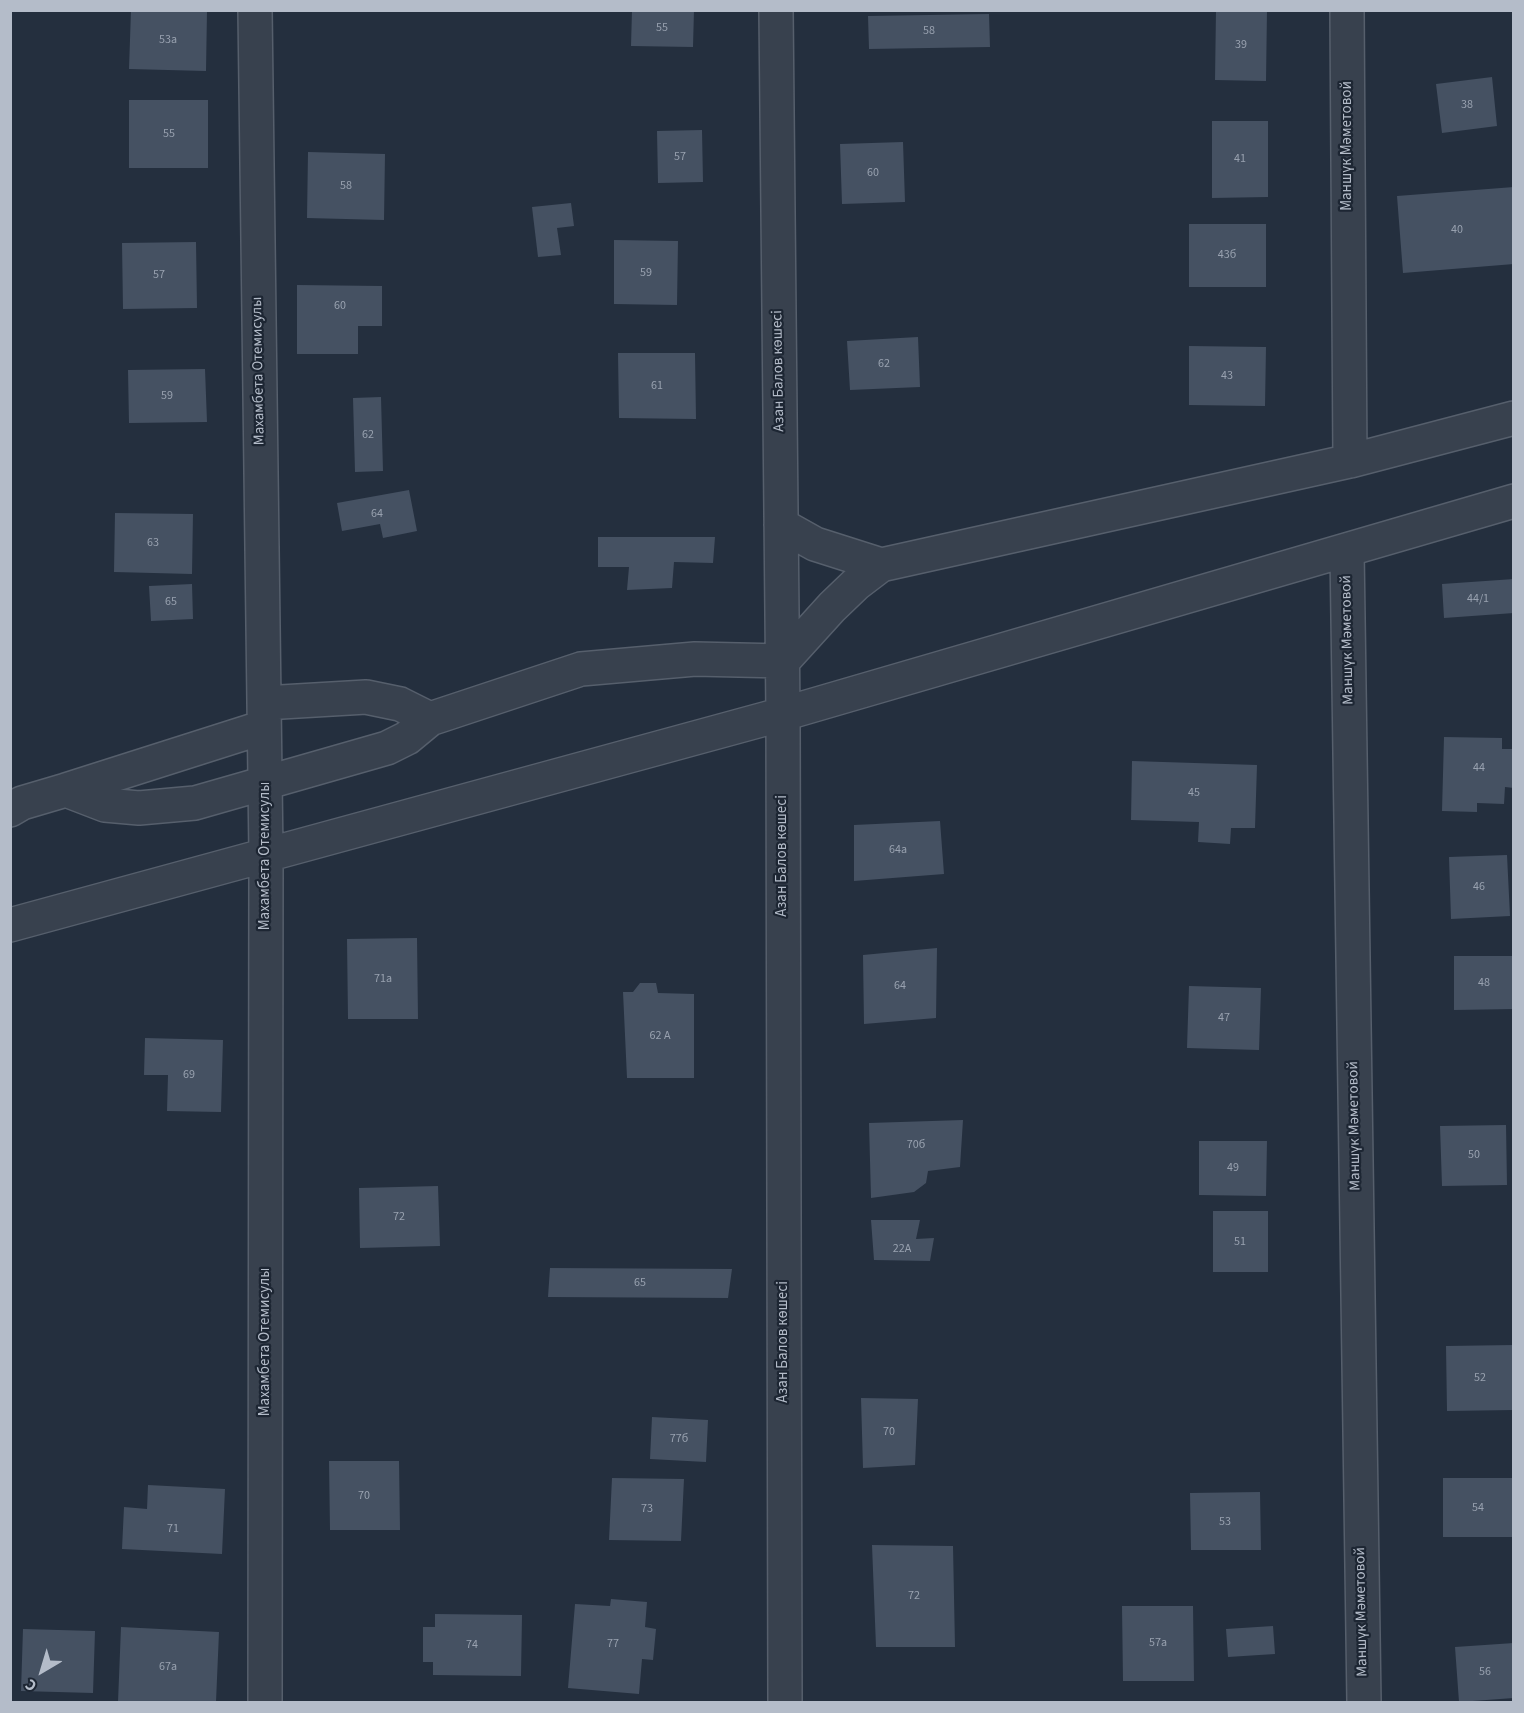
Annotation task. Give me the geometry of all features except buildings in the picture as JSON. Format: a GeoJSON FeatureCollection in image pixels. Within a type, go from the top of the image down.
{"type":"FeatureCollection","features":[{"type":"Feature","properties":{"kind":"street","name":"Махамбета Отемисулы"},"geometry":{"type":"LineString","coordinates":[[255,10],[266,856],[265,1702]]}},
{"type":"Feature","properties":{"kind":"street","name":"Азан Балов көшесі"},"geometry":{"type":"LineString","coordinates":[[776,10],[783,661],[785,1702]]}},
{"type":"Feature","properties":{"kind":"street","name":"Маншүк Мәметовой"},"geometry":{"type":"LineString","coordinates":[[1347,10],[1350,460]]}},
{"type":"Feature","properties":{"kind":"street"},"geometry":{"type":"LineString","coordinates":[[66,790],[105,805],[139,808],[195,803],[387,748],[407,738],[430,719],[581,669],[694,659],[783,661],[832,607],[856,584],[881,565],[1350,460],[1514,418]]}},
{"type":"Feature","properties":{"kind":"street"},"geometry":{"type":"LineString","coordinates":[[10,925],[783,714],[1514,501]]}},
{"type":"Feature","properties":{"kind":"street"},"geometry":{"type":"LineString","coordinates":[[781,525],[815,544],[881,565]]}},
{"type":"Feature","properties":{"kind":"street","name":"Маншүк Мәметовой"},"geometry":{"type":"LineString","coordinates":[[1347,550],[1364,1702]]}},
{"type":"Feature","properties":{"kind":"street"},"geometry":{"type":"LineString","coordinates":[[10,810],[22,803],[66,790],[264,715],[366,697],[400,704],[430,719]]}}]}
